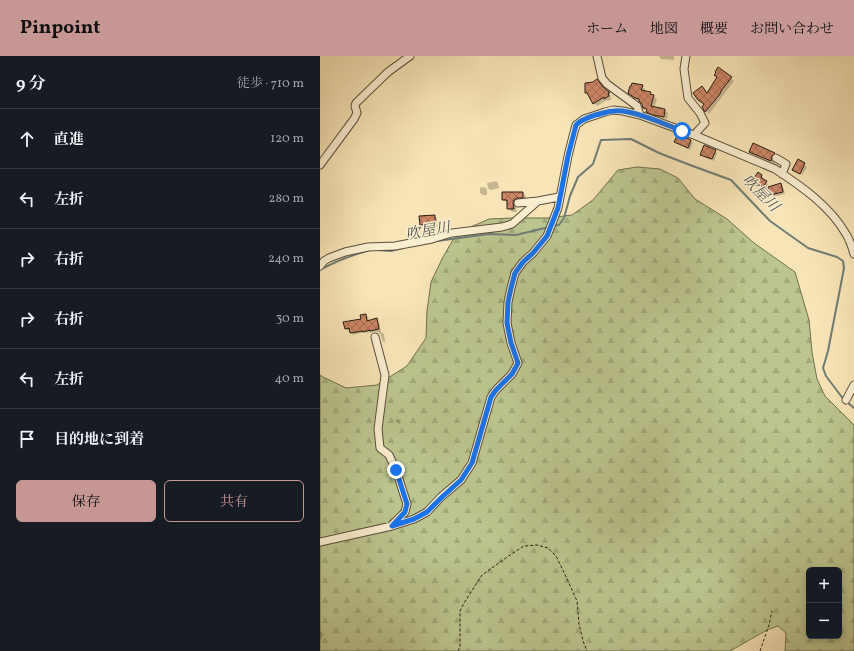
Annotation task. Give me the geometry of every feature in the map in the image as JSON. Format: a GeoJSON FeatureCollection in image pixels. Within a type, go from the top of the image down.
{"type":"FeatureCollection","features":[{"type":"Feature","properties":{"kind":"street"},"geometry":{"type":"LineString","coordinates":[[320,165],[354,119],[357,113],[355,106],[356,103],[388,72],[410,56]]}},
{"type":"Feature","properties":{"kind":"street"},"geometry":{"type":"LineString","coordinates":[[597,56],[602,78],[607,84],[637,106],[640,115]]}},
{"type":"Feature","properties":{"kind":"street"},"geometry":{"type":"LineString","coordinates":[[686,56],[684,69],[688,98],[700,113],[705,123],[694,135]]}},
{"type":"Feature","properties":{"kind":"street"},"geometry":{"type":"LineString","coordinates":[[320,542],[392,526],[414,519],[427,512],[461,480],[472,463],[491,397],[512,374],[518,363],[511,343],[507,323],[508,302],[515,273],[547,236],[558,208],[559,197],[576,125],[584,119],[613,110],[640,115],[694,135],[775,169],[813,196],[829,212],[840,224],[847,235],[854,254]]}},
{"type":"Feature","properties":{"kind":"street"},"geometry":{"type":"LineString","coordinates":[[776,158],[786,164],[782,174]]}},
{"type":"Feature","properties":{"kind":"street"},"geometry":{"type":"LineString","coordinates":[[518,202],[538,201],[559,197]]}},
{"type":"Feature","properties":{"kind":"street"},"geometry":{"type":"LineString","coordinates":[[320,266],[329,258],[345,252],[368,247],[395,246],[432,239],[452,233],[502,227],[512,224],[538,201]]}},
{"type":"Feature","properties":{"kind":"street"},"geometry":{"type":"LineString","coordinates":[[375,337],[385,375],[378,429],[380,448],[389,455],[396,470],[407,504],[405,512],[392,526]]}},
{"type":"Feature","properties":{"kind":"street"},"geometry":{"type":"LineString","coordinates":[[846,400],[854,385]]}},
{"type":"Feature","properties":{"kind":"path"},"geometry":{"type":"LineString","coordinates":[[458,651],[460,647],[460,611],[482,575],[524,546],[537,545],[548,548],[556,556],[568,581],[577,601],[583,641],[587,651]]}},
{"type":"Feature","properties":{"kind":"path"},"geometry":{"type":"LineString","coordinates":[[760,651],[770,625],[772,611]]}},
{"type":"Feature","properties":{"kind":"green space"},"geometry":{"type":"Polygon","coordinates":[[[637,167],[660,169],[678,178],[695,199],[727,219],[754,243],[795,272],[809,320],[812,352],[817,379],[825,396],[854,425],[854,651],[785,651],[786,633],[778,626],[767,630],[730,651],[320,651],[320,375],[346,388],[377,385],[407,366],[426,338],[427,311],[431,282],[457,233],[489,219],[547,218],[572,215],[593,200],[618,170],[637,167]]]}},
{"type":"Feature","properties":{"kind":"building"},"geometry":{"type":"Polygon","coordinates":[[[718,67],[732,77],[705,112],[702,107],[704,104],[698,100],[693,93],[702,86],[707,93],[717,77],[714,75],[718,67]]]}},
{"type":"Feature","properties":{"kind":"building"},"geometry":{"type":"Polygon","coordinates":[[[597,79],[610,93],[608,93],[609,96],[604,99],[604,97],[593,104],[587,93],[585,93],[585,83],[593,82],[597,79]]]}},
{"type":"Feature","properties":{"kind":"building"},"geometry":{"type":"Polygon","coordinates":[[[632,83],[643,85],[641,90],[651,92],[650,94],[654,95],[651,106],[665,109],[664,117],[646,112],[647,109],[643,108],[639,99],[628,93],[632,83]]]}},
{"type":"Feature","properties":{"kind":"building"},"geometry":{"type":"Polygon","coordinates":[[[678,134],[691,140],[688,148],[674,142],[678,134]]]}},
{"type":"Feature","properties":{"kind":"building"},"geometry":{"type":"Polygon","coordinates":[[[753,143],[775,153],[772,156],[771,161],[749,152],[753,143]]]}},
{"type":"Feature","properties":{"kind":"building"},"geometry":{"type":"Polygon","coordinates":[[[704,145],[716,150],[712,159],[700,155],[704,145]]]}},
{"type":"Feature","properties":{"kind":"building"},"geometry":{"type":"Polygon","coordinates":[[[798,159],[805,163],[800,174],[792,170],[798,159]]]}},
{"type":"Feature","properties":{"kind":"building"},"geometry":{"type":"Polygon","coordinates":[[[758,172],[762,175],[761,178],[767,181],[763,187],[752,181],[758,172]]]}},
{"type":"Feature","properties":{"kind":"building"},"geometry":{"type":"Polygon","coordinates":[[[781,183],[783,192],[770,195],[768,187],[781,183]]]}},
{"type":"Feature","properties":{"kind":"building"},"geometry":{"type":"Polygon","coordinates":[[[502,192],[523,192],[523,198],[517,198],[514,200],[514,209],[507,209],[507,200],[502,200],[502,192]]]}},
{"type":"Feature","properties":{"kind":"building"},"geometry":{"type":"Polygon","coordinates":[[[435,215],[435,224],[420,225],[419,216],[435,215]]]}},
{"type":"Feature","properties":{"kind":"building"},"geometry":{"type":"Polygon","coordinates":[[[366,314],[367,321],[377,318],[379,329],[350,333],[349,328],[345,329],[343,322],[361,319],[360,315],[366,314]]]}},
{"type":"Feature","properties":{"kind":"waterway","name":"吹屋川"},"geometry":{"type":"LineString","coordinates":[[553,226],[559,225],[564,218],[570,196],[578,177],[593,164],[601,140],[631,139],[659,153],[731,180],[770,221],[808,248],[837,257],[843,261],[844,268],[828,351],[823,368],[826,376],[844,400]]}},
{"type":"Feature","properties":{"kind":"waterway","name":"吹屋川"},"geometry":{"type":"LineString","coordinates":[[437,241],[489,234],[516,235],[549,227]]}},
{"type":"Feature","properties":{"kind":"waterway","name":"吹屋川"},"geometry":{"type":"LineString","coordinates":[[378,250],[391,251],[403,248]]}},
{"type":"Feature","properties":{"kind":"waterway","name":"吹屋川"},"geometry":{"type":"LineString","coordinates":[[320,270],[344,258],[370,250]]}},
{"type":"Feature","properties":{"kind":"waterway","name":"吹屋川"},"geometry":{"type":"LineString","coordinates":[[847,402],[854,408]]}},
{"type":"Feature","properties":{"kind":"route"},"geometry":{"type":"LineString","coordinates":[[396,470],[407,504],[405,512],[392,526],[414,519],[427,512],[461,480],[472,463],[491,397],[512,374],[518,363],[511,343],[507,323],[508,302],[515,273],[547,236],[558,208],[559,197],[576,125],[584,119],[613,110],[640,115],[682,131]]}}]}
